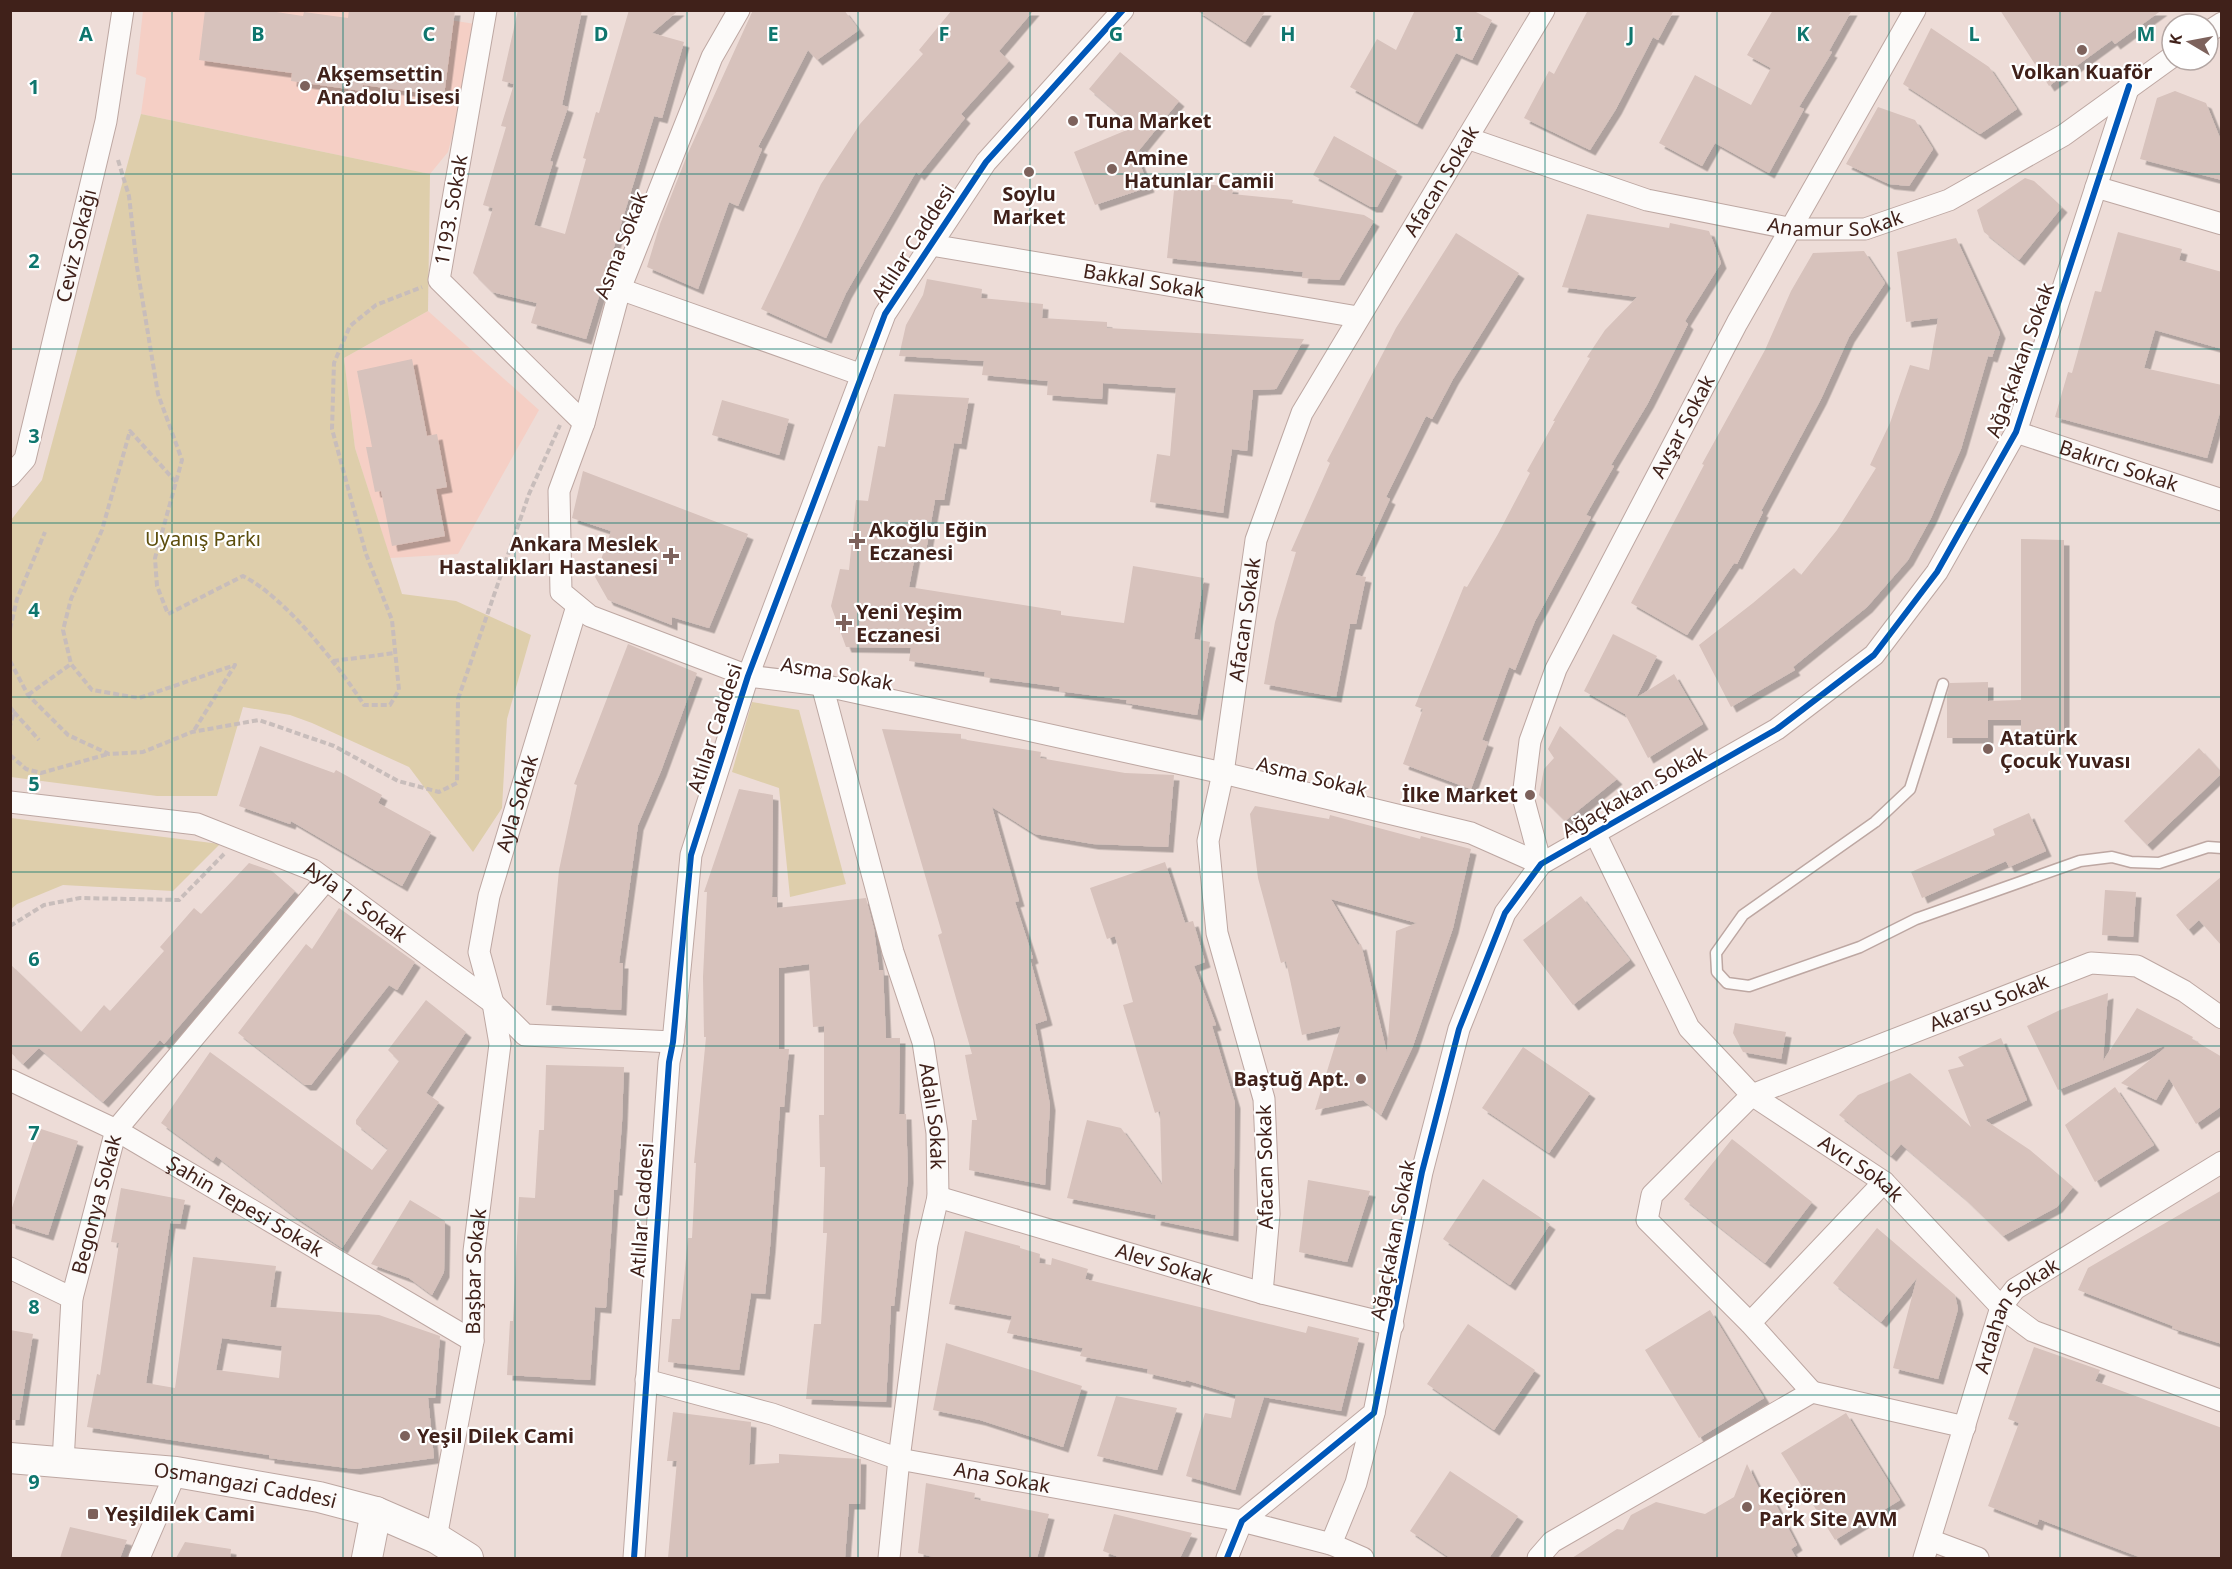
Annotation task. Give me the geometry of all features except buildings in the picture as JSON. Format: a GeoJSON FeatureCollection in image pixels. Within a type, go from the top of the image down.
{"type":"FeatureCollection","features":[{"type":"Feature","properties":{"kind":"main road","name":"Osmangazi Caddesi"},"geometry":{"type":"LineString","coordinates":[[10,1458],[176,1472],[319,1497],[376,1512],[436,1539],[468,1558]]}},
{"type":"Feature","properties":{"kind":"main road"},"geometry":{"type":"LineString","coordinates":[[367,1558],[376,1512]]}},
{"type":"Feature","properties":{"kind":"street","name":"Ceviz Sokağı"},"geometry":{"type":"LineString","coordinates":[[10,476],[25,459],[106,121],[123,10]]}},
{"type":"Feature","properties":{"kind":"street","name":"1193. Sokak"},"geometry":{"type":"LineString","coordinates":[[486,10],[439,280],[584,423]]}},
{"type":"Feature","properties":{"kind":"street","name":"Asma Sokak"},"geometry":{"type":"LineString","coordinates":[[739,10],[712,57],[620,290],[584,423],[559,491],[561,592],[590,616],[748,676],[822,685],[1222,773],[1471,833],[1541,864]]}},
{"type":"Feature","properties":{"kind":"street","name":"Atlılar Caddesi"},"geometry":{"type":"LineString","coordinates":[[634,1558],[669,1062],[692,855],[748,676],[885,314],[986,162],[1123,10]]}},
{"type":"Feature","properties":{"kind":"street","name":"Afacan Sokak"},"geometry":{"type":"LineString","coordinates":[[1262,1293],[1269,1214],[1264,1098],[1217,933],[1208,842],[1222,773],[1256,540],[1302,413],[1544,10]]}},
{"type":"Feature","properties":{"kind":"street","name":"Avşar Sokak"},"geometry":{"type":"LineString","coordinates":[[1541,864],[1523,797],[1530,741],[1556,669],[1737,323],[1793,229],[1915,10]]}},
{"type":"Feature","properties":{"kind":"street","name":"Anamur Sokak"},"geometry":{"type":"LineString","coordinates":[[1467,138],[1647,200],[1793,229],[1864,229],[1949,200],[2064,135],[2160,65]]}},
{"type":"Feature","properties":{"kind":"street","name":"Ağaçkakan Sokak"},"geometry":{"type":"LineString","coordinates":[[1331,1544],[1356,1483],[1374,1413],[1422,1172],[1459,1029],[1505,914],[1541,864],[1777,729],[1874,656],[1937,572],[2016,432],[2129,86]]}},
{"type":"Feature","properties":{"kind":"street"},"geometry":{"type":"LineString","coordinates":[[2096,187],[2222,224]]}},
{"type":"Feature","properties":{"kind":"street","name":"Bakkal Sokak"},"geometry":{"type":"LineString","coordinates":[[930,245],[1358,317]]}},
{"type":"Feature","properties":{"kind":"street"},"geometry":{"type":"LineString","coordinates":[[620,290],[862,375]]}},
{"type":"Feature","properties":{"kind":"street","name":"Bakırcı Sokak"},"geometry":{"type":"LineString","coordinates":[[2016,432],[2222,500]]}},
{"type":"Feature","properties":{"kind":"street","name":"Ayla Sokak"},"geometry":{"type":"LineString","coordinates":[[493,1003],[479,952],[489,896],[578,606]]}},
{"type":"Feature","properties":{"kind":"street","name":"Adalı Sokak"},"geometry":{"type":"LineString","coordinates":[[822,685],[892,952],[923,1042],[937,1132],[938,1197],[927,1244],[899,1459],[889,1558]]}},
{"type":"Feature","properties":{"kind":"street","name":"Ayla 1. Sokak"},"geometry":{"type":"LineString","coordinates":[[10,802],[197,824],[313,870],[493,1003],[525,1035],[673,1042]]}},
{"type":"Feature","properties":{"kind":"street","name":"Avcı Sokak"},"geometry":{"type":"LineString","coordinates":[[1595,833],[1689,1028],[1752,1095],[1884,1182],[2001,1307],[2033,1331],[2222,1401]]}},
{"type":"Feature","properties":{"kind":"street","name":"Begonya Sokak"},"geometry":{"type":"LineString","coordinates":[[63,1462],[72,1299],[116,1130],[326,880]]}},
{"type":"Feature","properties":{"kind":"street","name":"Akarsu Sokak"},"geometry":{"type":"LineString","coordinates":[[1752,1095],[2091,963],[2137,966],[2184,991],[2222,1018]]}},
{"type":"Feature","properties":{"kind":"street","name":"Başbar Sokak"},"geometry":{"type":"LineString","coordinates":[[436,1539],[473,1341],[474,1251],[500,1044],[493,1003]]}},
{"type":"Feature","properties":{"kind":"street","name":"Şahin Tepesi Sokak"},"geometry":{"type":"LineString","coordinates":[[10,1080],[116,1130],[473,1341]]}},
{"type":"Feature","properties":{"kind":"street"},"geometry":{"type":"LineString","coordinates":[[1752,1095],[1652,1195],[1647,1220],[1750,1323],[1812,1392],[1965,1427]]}},
{"type":"Feature","properties":{"kind":"street","name":"Ardahan Sokak"},"geometry":{"type":"LineString","coordinates":[[1927,1549],[2001,1307],[2014,1289],[2222,1162]]}},
{"type":"Feature","properties":{"kind":"street"},"geometry":{"type":"LineString","coordinates":[[1750,1323],[1884,1182]]}},
{"type":"Feature","properties":{"kind":"street","name":"Alev Sokak"},"geometry":{"type":"LineString","coordinates":[[938,1197],[1262,1293],[1393,1325]]}},
{"type":"Feature","properties":{"kind":"street"},"geometry":{"type":"LineString","coordinates":[[10,1268],[72,1299]]}},
{"type":"Feature","properties":{"kind":"street","name":"Ana Sokak"},"geometry":{"type":"LineString","coordinates":[[646,1380],[772,1414],[899,1459],[1242,1521],[1331,1544],[1363,1558]]}},
{"type":"Feature","properties":{"kind":"street"},"geometry":{"type":"LineString","coordinates":[[1538,1558],[1552,1542],[1812,1392]]}},
{"type":"Feature","properties":{"kind":"street"},"geometry":{"type":"LineString","coordinates":[[1227,1558],[1242,1521],[1374,1413]]}},
{"type":"Feature","properties":{"kind":"street"},"geometry":{"type":"LineString","coordinates":[[139,1558],[176,1472]]}},
{"type":"Feature","properties":{"kind":"street"},"geometry":{"type":"LineString","coordinates":[[1927,1549],[1978,1558]]}},
{"type":"Feature","properties":{"kind":"lane"},"geometry":{"type":"LineString","coordinates":[[1942,684],[1910,789],[1875,822],[1743,915],[1716,953],[1717,972],[1728,983],[1749,986],[1860,947],[1916,919],[2080,861],[2112,857],[2131,862],[2159,863],[2208,847],[2222,848]]}},
{"type":"Feature","properties":{"kind":"path"},"geometry":{"type":"LineString","coordinates":[[106,121],[129,196],[136,267],[158,394],[182,460],[155,558],[157,586],[168,614],[243,576],[258,583],[295,619],[332,662],[364,705],[390,705],[399,690],[396,653],[392,620],[366,554],[332,429],[333,363],[350,326],[376,305],[439,280]]}},
{"type":"Feature","properties":{"kind":"path"},"geometry":{"type":"LineString","coordinates":[[10,755],[27,769],[41,773],[109,754],[143,752],[192,732],[259,720],[334,746],[398,781],[439,792],[457,783],[458,699],[529,494],[568,407]]}},
{"type":"Feature","properties":{"kind":"path"},"geometry":{"type":"LineString","coordinates":[[176,482],[130,431],[102,530],[71,599],[63,630],[71,664],[92,690],[139,698],[235,665],[192,732]]}},
{"type":"Feature","properties":{"kind":"path"},"geometry":{"type":"LineString","coordinates":[[10,629],[12,612],[45,532]]}},
{"type":"Feature","properties":{"kind":"path"},"geometry":{"type":"LineString","coordinates":[[332,662],[396,653]]}},
{"type":"Feature","properties":{"kind":"path"},"geometry":{"type":"LineString","coordinates":[[10,661],[28,696],[68,735],[109,754]]}},
{"type":"Feature","properties":{"kind":"path"},"geometry":{"type":"LineString","coordinates":[[28,696],[71,664]]}},
{"type":"Feature","properties":{"kind":"path"},"geometry":{"type":"LineString","coordinates":[[10,726],[12,709]]}},
{"type":"Feature","properties":{"kind":"path"},"geometry":{"type":"LineString","coordinates":[[12,709],[39,740]]}},
{"type":"Feature","properties":{"kind":"path"},"geometry":{"type":"LineString","coordinates":[[10,926],[44,905],[80,898],[179,900],[238,840]]}},
{"type":"Feature","properties":{"kind":"shaded area","name":"Akşemsettin Anadolu Lisesi"},"geometry":{"type":"Polygon","coordinates":[[[387,10],[475,24],[463,95],[448,152],[430,174],[141,114],[146,78],[136,74],[143,11],[387,10]]]}},
{"type":"Feature","properties":{"kind":"shaded area"},"geometry":{"type":"Polygon","coordinates":[[[428,311],[539,410],[458,554],[390,558],[355,448],[344,358],[428,311]]]}},
{"type":"Feature","properties":{"kind":"green space","name":"Uyanış Parkı"},"geometry":{"type":"Polygon","coordinates":[[[141,114],[430,174],[428,311],[344,358],[355,448],[402,594],[456,601],[531,635],[507,719],[502,808],[473,852],[409,767],[290,715],[243,707],[217,796],[157,796],[11,777],[11,520],[42,480],[141,114]]]}},
{"type":"Feature","properties":{"kind":"green space"},"geometry":{"type":"Polygon","coordinates":[[[752,702],[799,710],[846,884],[790,897],[779,788],[732,772],[752,702]]]}},
{"type":"Feature","properties":{"kind":"green space"},"geometry":{"type":"Polygon","coordinates":[[[11,818],[220,844],[173,891],[63,885],[17,904],[11,909],[11,818]]]}},
{"type":"Feature","properties":{"kind":"cycle path"},"geometry":{"type":"LineString","coordinates":[[634,1558],[669,1062],[673,1042],[691,855],[748,676],[885,314],[986,162],[1123,10]]}},
{"type":"Feature","properties":{"kind":"cycle path"},"geometry":{"type":"LineString","coordinates":[[1227,1558],[1242,1521],[1374,1413],[1422,1172],[1459,1029],[1505,913],[1541,864],[1777,729],[1874,655],[1937,572],[2016,432],[2129,86]]}},
{"type":"Feature","properties":{"kind":"place","name":"Volkan Kuaför"},"geometry":{"type":"Point","coordinates":[2082,50]}},
{"type":"Feature","properties":{"kind":"place","name":"Akşemsettin Anadolu Lisesi"},"geometry":{"type":"Point","coordinates":[305,86]}},
{"type":"Feature","properties":{"kind":"place","name":"Tuna Market"},"geometry":{"type":"Point","coordinates":[1073,121]}},
{"type":"Feature","properties":{"kind":"place","name":"Amine Hatunlar Camii"},"geometry":{"type":"Point","coordinates":[1112,169]}},
{"type":"Feature","properties":{"kind":"place","name":"Soylu Market"},"geometry":{"type":"Point","coordinates":[1029,172]}},
{"type":"Feature","properties":{"kind":"place","name":"Akoğlu Eğin Eczanesi"},"geometry":{"type":"Point","coordinates":[857,541]}},
{"type":"Feature","properties":{"kind":"place","name":"Ankara Meslek Hastalıkları Hastanesi"},"geometry":{"type":"Point","coordinates":[671,556]}},
{"type":"Feature","properties":{"kind":"place","name":"Yeni Yeşim Eczanesi"},"geometry":{"type":"Point","coordinates":[844,623]}},
{"type":"Feature","properties":{"kind":"place","name":"Atatürk Çocuk Yuvası"},"geometry":{"type":"Point","coordinates":[1988,749]}},
{"type":"Feature","properties":{"kind":"place","name":"İlke Market"},"geometry":{"type":"Point","coordinates":[1530,795]}},
{"type":"Feature","properties":{"kind":"place","name":"Baştuğ Apt."},"geometry":{"type":"Point","coordinates":[1361,1079]}},
{"type":"Feature","properties":{"kind":"place","name":"Yeşil Dilek Cami"},"geometry":{"type":"Point","coordinates":[405,1436]}},
{"type":"Feature","properties":{"kind":"place","name":"Keçiören Park Site AVM"},"geometry":{"type":"Point","coordinates":[1747,1507]}},
{"type":"Feature","properties":{"kind":"place","name":"Yeşildilek Cami"},"geometry":{"type":"Point","coordinates":[93,1514]}}]}
